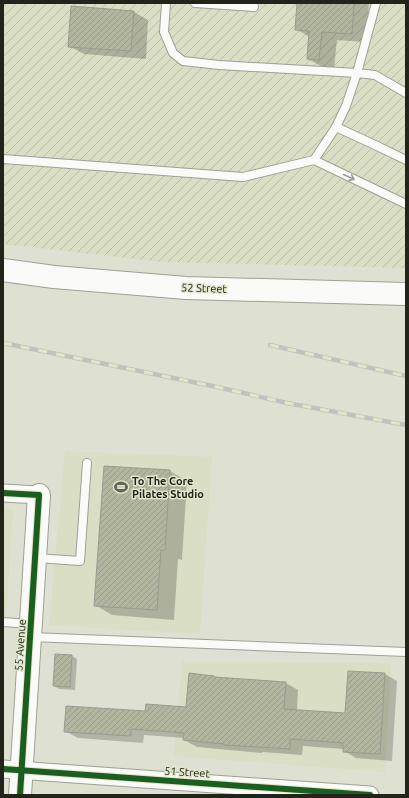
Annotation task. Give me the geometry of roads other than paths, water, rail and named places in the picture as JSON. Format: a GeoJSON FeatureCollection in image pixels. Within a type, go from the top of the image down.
{"type":"FeatureCollection","features":[{"type":"Feature","properties":{"kind":"main road","name":"52 Street"},"geometry":{"type":"LineString","coordinates":[[3,270],[54,277],[186,288],[406,294]]}},
{"type":"Feature","properties":{"kind":"main road","name":"55 Avenue"},"geometry":{"type":"LineString","coordinates":[[20,795],[12,770],[31,631],[39,495]]}},
{"type":"Feature","properties":{"kind":"street"},"geometry":{"type":"LineString","coordinates":[[3,493],[39,495]]}},
{"type":"Feature","properties":{"kind":"street","name":"51 Street"},"geometry":{"type":"LineString","coordinates":[[12,770],[370,795]]}},
{"type":"Feature","properties":{"kind":"lane"},"geometry":{"type":"LineString","coordinates":[[166,3],[164,32],[173,53],[183,61],[219,65],[375,75],[406,93]]}},
{"type":"Feature","properties":{"kind":"lane"},"geometry":{"type":"LineString","coordinates":[[194,3],[254,7]]}},
{"type":"Feature","properties":{"kind":"lane"},"geometry":{"type":"LineString","coordinates":[[314,160],[336,127],[346,106],[357,73],[376,3]]}},
{"type":"Feature","properties":{"kind":"lane"},"geometry":{"type":"LineString","coordinates":[[336,127],[375,144],[406,160]]}},
{"type":"Feature","properties":{"kind":"lane"},"geometry":{"type":"LineString","coordinates":[[3,159],[243,177],[314,160],[406,204]]}},
{"type":"Feature","properties":{"kind":"lane"},"geometry":{"type":"LineString","coordinates":[[36,558],[80,561],[87,463]]}},
{"type":"Feature","properties":{"kind":"lane"},"geometry":{"type":"LineString","coordinates":[[3,622],[31,631],[406,652]]}},
{"type":"Feature","properties":{"kind":"railway"},"geometry":{"type":"LineString","coordinates":[[3,343],[287,403],[406,425]]}},
{"type":"Feature","properties":{"kind":"railway"},"geometry":{"type":"LineString","coordinates":[[270,345],[406,376]]}},
{"type":"Feature","properties":{"kind":"place","name":"To The Core Pilates Studio"},"geometry":{"type":"Point","coordinates":[121,487]}}]}
